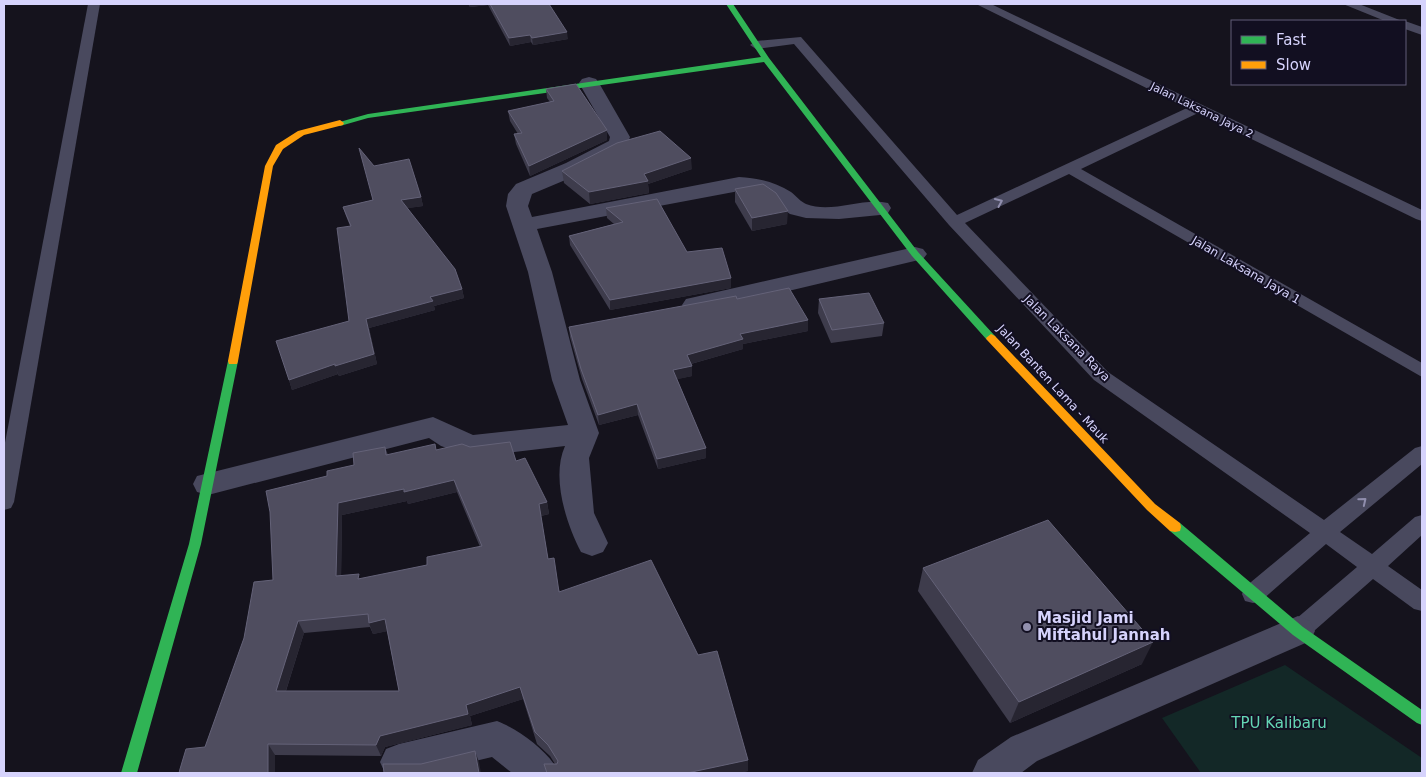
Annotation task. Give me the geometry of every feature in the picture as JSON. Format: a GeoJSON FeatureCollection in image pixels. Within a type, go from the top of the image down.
{"type":"FeatureCollection","features":[{"type":"Feature","properties":{"kind":"street","name":"Jalan Banten Lama - Mauk"},"geometry":{"type":"LineString","coordinates":[[730,4],[761,52],[915,254],[988,335],[1151,507],[1298,632],[1422,718]]}},
{"type":"Feature","properties":{"kind":"street"},"geometry":{"type":"LineString","coordinates":[[130,773],[195,544],[242,318],[269,166],[280,147],[301,132],[368,116],[589,83],[761,52]]}},
{"type":"Feature","properties":{"kind":"street"},"geometry":{"type":"LineString","coordinates":[[589,83],[620,137],[619,144],[574,168],[524,189],[519,194],[517,206],[540,272],[564,328],[566,380],[585,433],[574,458],[579,513],[592,542]]}},
{"type":"Feature","properties":{"kind":"street"},"geometry":{"type":"LineString","coordinates":[[524,225],[739,184],[758,184],[775,191],[799,209],[827,212],[880,208]]}},
{"type":"Feature","properties":{"kind":"street"},"geometry":{"type":"LineString","coordinates":[[668,310],[715,301],[745,292],[915,254]]}},
{"type":"Feature","properties":{"kind":"street"},"geometry":{"type":"LineString","coordinates":[[208,484],[434,427],[451,439],[473,446],[585,433]]}},
{"type":"Feature","properties":{"kind":"street"},"geometry":{"type":"LineString","coordinates":[[991,773],[1024,748],[1298,632]]}},
{"type":"Feature","properties":{"kind":"street"},"geometry":{"type":"LineString","coordinates":[[399,762],[497,738],[540,773]]}},
{"type":"Feature","properties":{"kind":"lane"},"geometry":{"type":"LineString","coordinates":[[4,502],[94,4]]}},
{"type":"Feature","properties":{"kind":"lane","name":"Jalan Laksana Jaya 2"},"geometry":{"type":"LineString","coordinates":[[982,4],[1422,216]]}},
{"type":"Feature","properties":{"kind":"lane"},"geometry":{"type":"LineString","coordinates":[[1349,4],[1393,20]]}},
{"type":"Feature","properties":{"kind":"lane"},"geometry":{"type":"LineString","coordinates":[[1406,25],[1422,31]]}},
{"type":"Feature","properties":{"kind":"lane","name":"Jalan Laksana Raya"},"geometry":{"type":"LineString","coordinates":[[761,52],[797,40],[954,222],[1101,376],[1422,602]]}},
{"type":"Feature","properties":{"kind":"lane"},"geometry":{"type":"LineString","coordinates":[[954,222],[1200,108]]}},
{"type":"Feature","properties":{"kind":"lane","name":"Jalan Laksana Jaya 1"},"geometry":{"type":"LineString","coordinates":[[1070,169],[1422,371]]}},
{"type":"Feature","properties":{"kind":"lane"},"geometry":{"type":"LineString","coordinates":[[1253,594],[1422,453]]}},
{"type":"Feature","properties":{"kind":"lane"},"geometry":{"type":"LineString","coordinates":[[1298,632],[1422,523]]}},
{"type":"Feature","properties":{"kind":"green space","name":"TPU Kalibaru"},"geometry":{"type":"Polygon","coordinates":[[[1285,665],[1422,758],[1422,773],[1201,773],[1162,718],[1285,665]]]}},
{"type":"Feature","properties":{"kind":"building"},"geometry":{"type":"Polygon","coordinates":[[[490,4],[549,4],[567,32],[532,38],[530,35],[509,38],[490,4]]]}},
{"type":"Feature","properties":{"kind":"building"},"geometry":{"type":"Polygon","coordinates":[[[576,84],[607,130],[529,166],[514,134],[522,133],[508,111],[554,101],[546,89],[576,84]]]}},
{"type":"Feature","properties":{"kind":"building"},"geometry":{"type":"Polygon","coordinates":[[[660,131],[691,158],[644,174],[648,181],[589,192],[562,171],[617,143],[660,131]]]}},
{"type":"Feature","properties":{"kind":"building"},"geometry":{"type":"Polygon","coordinates":[[[359,148],[374,166],[409,159],[421,197],[401,200],[455,269],[462,289],[430,297],[433,301],[366,319],[374,354],[335,366],[335,364],[289,380],[276,341],[349,321],[337,228],[351,226],[343,207],[373,200],[359,148]]]}},
{"type":"Feature","properties":{"kind":"building"},"geometry":{"type":"Polygon","coordinates":[[[763,184],[776,193],[788,211],[752,218],[735,189],[763,184]]]}},
{"type":"Feature","properties":{"kind":"building"},"geometry":{"type":"Polygon","coordinates":[[[657,199],[687,252],[722,248],[731,278],[610,300],[569,236],[623,222],[606,208],[657,199]]]}},
{"type":"Feature","properties":{"kind":"building"},"geometry":{"type":"Polygon","coordinates":[[[789,288],[808,320],[740,334],[743,339],[687,355],[692,366],[673,370],[706,448],[657,459],[637,404],[598,415],[581,369],[569,327],[736,296],[737,299],[789,288]]]}},
{"type":"Feature","properties":{"kind":"building"},"geometry":{"type":"Polygon","coordinates":[[[869,293],[884,323],[832,330],[819,299],[869,293]]]}},
{"type":"Feature","properties":{"kind":"building"},"geometry":{"type":"Polygon","coordinates":[[[510,442],[516,461],[525,458],[547,502],[539,504],[548,559],[554,558],[559,592],[651,560],[698,655],[717,651],[748,760],[687,773],[547,773],[544,764],[557,764],[558,761],[548,745],[535,732],[520,687],[466,705],[468,714],[380,736],[376,745],[268,744],[268,773],[179,773],[186,749],[205,747],[244,638],[254,582],[273,580],[270,512],[266,491],[327,476],[327,471],[354,465],[353,453],[385,447],[386,455],[435,444],[436,450],[462,444],[470,447],[510,442]],[[454,480],[404,492],[404,489],[338,503],[336,576],[359,574],[358,579],[427,565],[427,557],[482,546],[454,480]],[[368,614],[298,621],[276,691],[399,691],[385,619],[369,623],[368,614]]]}},
{"type":"Feature","properties":{"kind":"building","name":"Masjid Jami Miftahul Jannah"},"geometry":{"type":"Polygon","coordinates":[[[1048,520],[1153,642],[1019,702],[923,568],[1048,520]]]}},
{"type":"Feature","properties":{"kind":"building"},"geometry":{"type":"Polygon","coordinates":[[[475,751],[479,773],[384,773],[383,764],[421,764],[475,751]]]}},
{"type":"Feature","properties":{"kind":"traffic: fast"},"geometry":{"type":"LineString","coordinates":[[730,4],[766,59],[915,254],[991,338]]}},
{"type":"Feature","properties":{"kind":"traffic: fast"},"geometry":{"type":"LineString","coordinates":[[340,123],[368,116],[766,59]]}},
{"type":"Feature","properties":{"kind":"traffic: fast"},"geometry":{"type":"LineString","coordinates":[[129,773],[195,544],[233,361]]}},
{"type":"Feature","properties":{"kind":"traffic: fast"},"geometry":{"type":"LineString","coordinates":[[1175,527],[1298,631],[1422,718]]}},
{"type":"Feature","properties":{"kind":"traffic: slow"},"geometry":{"type":"LineString","coordinates":[[233,361],[269,166],[279,147],[301,133],[340,123]]}},
{"type":"Feature","properties":{"kind":"traffic: slow"},"geometry":{"type":"LineString","coordinates":[[991,338],[1151,507],[1175,527]]}},
{"type":"Feature","properties":{"kind":"place","name":"Masjid Jami Miftahul Jannah"},"geometry":{"type":"Point","coordinates":[1027,627]}}]}
